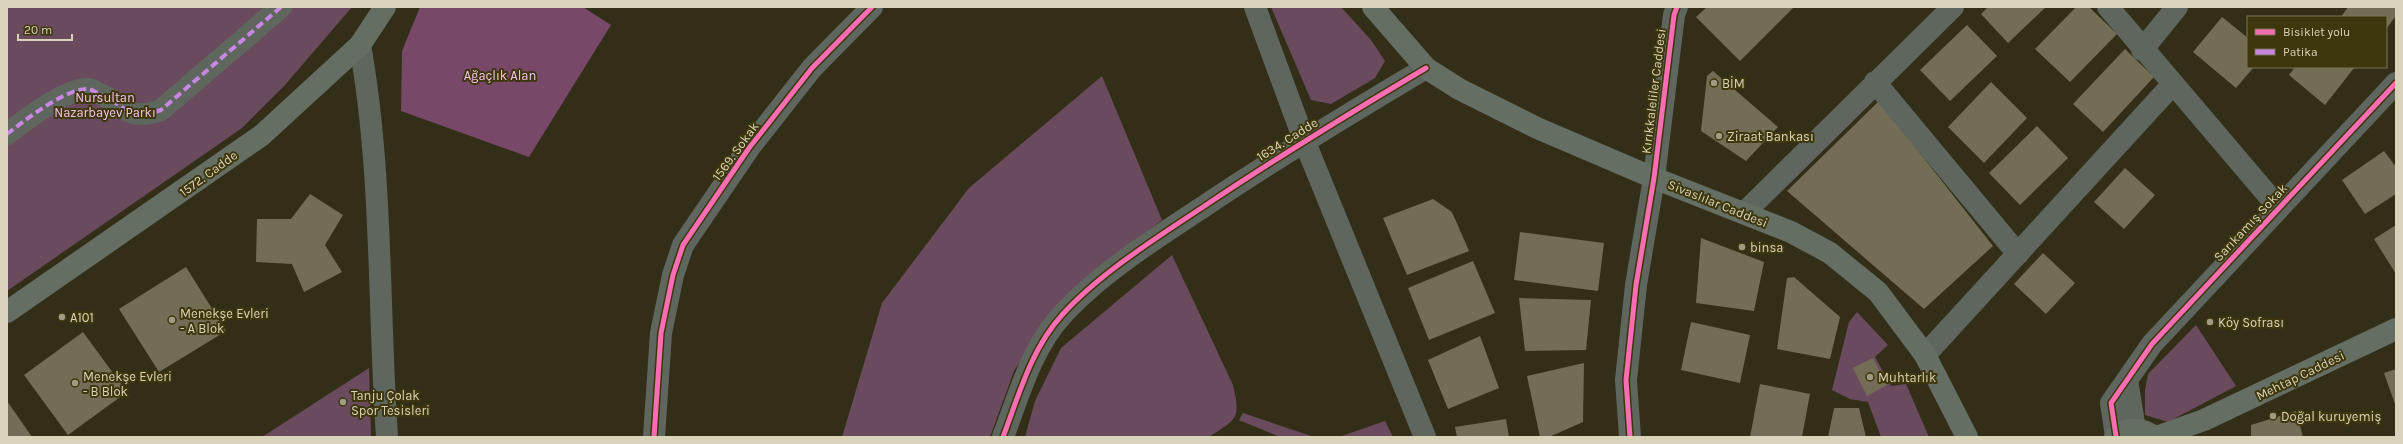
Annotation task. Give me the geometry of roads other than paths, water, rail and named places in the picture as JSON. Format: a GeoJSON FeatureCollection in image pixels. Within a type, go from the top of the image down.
{"type":"FeatureCollection","features":[{"type":"Feature","properties":{"kind":"main road","name":"1572. Cadde"},"geometry":{"type":"LineString","coordinates":[[7,312],[262,135],[360,44],[385,7]]}},
{"type":"Feature","properties":{"kind":"main road","name":"Sivaslılar Caddesi"},"geometry":{"type":"LineString","coordinates":[[1381,10],[1426,68],[1459,88],[1537,128],[1654,178],[1790,232],[1830,253],[1878,292],[1925,355],[1967,437]]}},
{"type":"Feature","properties":{"kind":"main road","name":"Mehtap Caddesi"},"geometry":{"type":"LineString","coordinates":[[2204,420],[2396,329]]}},
{"type":"Feature","properties":{"kind":"main road"},"geometry":{"type":"LineString","coordinates":[[2135,435],[2204,420]]}},
{"type":"Feature","properties":{"kind":"main road"},"geometry":{"type":"LineString","coordinates":[[2185,437],[2204,420]]}},
{"type":"Feature","properties":{"kind":"street"},"geometry":{"type":"LineString","coordinates":[[7,134],[25,120],[74,91],[89,89],[134,115],[147,115],[161,110],[281,7]]}},
{"type":"Feature","properties":{"kind":"street","name":"1569. Sokak"},"geometry":{"type":"LineString","coordinates":[[654,437],[661,333],[673,276],[683,245],[749,148],[812,68],[872,7]]}},
{"type":"Feature","properties":{"kind":"street"},"geometry":{"type":"LineString","coordinates":[[1255,7],[1304,140],[1425,437]]}},
{"type":"Feature","properties":{"kind":"street","name":"Kırıkkaleliler Caddesi"},"geometry":{"type":"LineString","coordinates":[[1630,437],[1626,380],[1636,285],[1654,178],[1674,15],[1677,7]]}},
{"type":"Feature","properties":{"kind":"street"},"geometry":{"type":"LineString","coordinates":[[1744,213],[1875,82],[1953,7]]}},
{"type":"Feature","properties":{"kind":"street"},"geometry":{"type":"LineString","coordinates":[[2108,7],[2142,50],[2278,207]]}},
{"type":"Feature","properties":{"kind":"street"},"geometry":{"type":"LineString","coordinates":[[2142,50],[2177,7]]}},
{"type":"Feature","properties":{"kind":"street"},"geometry":{"type":"LineString","coordinates":[[360,44],[370,98],[375,151],[382,360],[387,437]]}},
{"type":"Feature","properties":{"kind":"street","name":"1634. Cadde"},"geometry":{"type":"LineString","coordinates":[[1003,437],[1033,356],[1061,316],[1113,270],[1163,233],[1304,140],[1426,68]]}},
{"type":"Feature","properties":{"kind":"street"},"geometry":{"type":"LineString","coordinates":[[1875,82],[2018,254]]}},
{"type":"Feature","properties":{"kind":"street","name":"Sarıkamış Sokak"},"geometry":{"type":"LineString","coordinates":[[2135,435],[2127,380],[2152,344],[2278,207],[2396,83]]}},
{"type":"Feature","properties":{"kind":"street"},"geometry":{"type":"LineString","coordinates":[[1925,355],[2172,85]]}},
{"type":"Feature","properties":{"kind":"place","name":"BİM"},"geometry":{"type":"Point","coordinates":[1714,83]}},
{"type":"Feature","properties":{"kind":"place","name":"Ziraat Bankası"},"geometry":{"type":"Point","coordinates":[1719,136]}},
{"type":"Feature","properties":{"kind":"place","name":"binsa"},"geometry":{"type":"Point","coordinates":[1742,247]}},
{"type":"Feature","properties":{"kind":"place","name":"A101"},"geometry":{"type":"Point","coordinates":[62,317]}},
{"type":"Feature","properties":{"kind":"place","name":"Menekşe Evleri - A Blok"},"geometry":{"type":"Point","coordinates":[172,320]}},
{"type":"Feature","properties":{"kind":"place","name":"Köy Sofrası"},"geometry":{"type":"Point","coordinates":[2210,322]}},
{"type":"Feature","properties":{"kind":"place","name":"Muhtarlık"},"geometry":{"type":"Point","coordinates":[1870,377]}},
{"type":"Feature","properties":{"kind":"place","name":"Menekşe Evleri - B Blok"},"geometry":{"type":"Point","coordinates":[75,383]}},
{"type":"Feature","properties":{"kind":"place","name":"Tanju Çolak Spor Tesisleri"},"geometry":{"type":"Point","coordinates":[343,402]}},
{"type":"Feature","properties":{"kind":"place","name":"Doğal kuruyemiş"},"geometry":{"type":"Point","coordinates":[2273,416]}},
{"type":"Feature","properties":{"kind":"park label","name":"Ağaçlık Alan"},"geometry":{"type":"Point","coordinates":[500,75]}},
{"type":"Feature","properties":{"kind":"park label","name":"Nursultan Nazarbayev Parkı"},"geometry":{"type":"Point","coordinates":[105,104]}}]}
